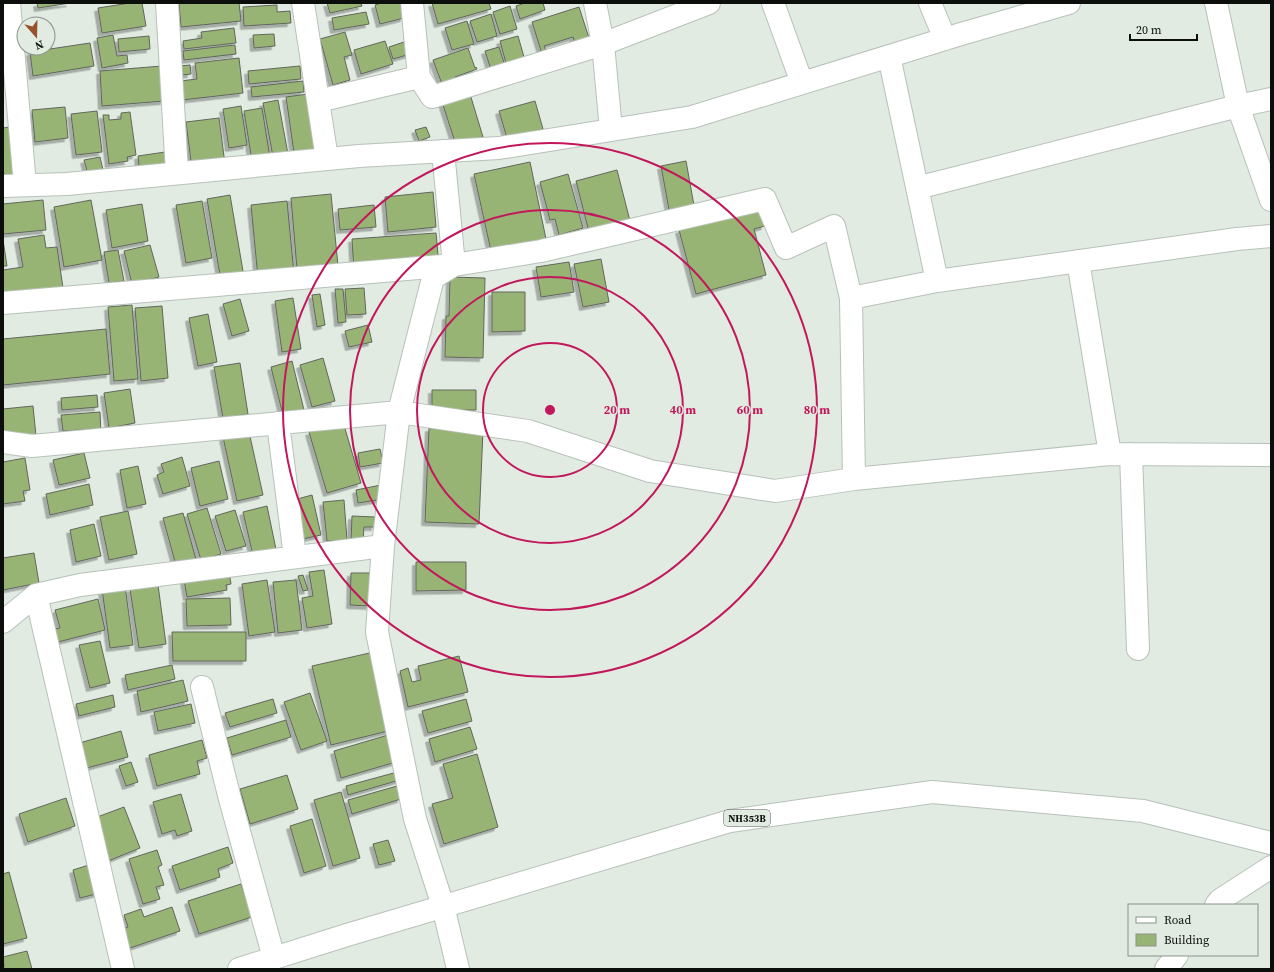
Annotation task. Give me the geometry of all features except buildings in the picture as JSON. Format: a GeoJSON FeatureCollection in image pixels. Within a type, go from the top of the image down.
{"type":"FeatureCollection","features":[{"type":"Feature","properties":{"kind":"main road"},"geometry":{"type":"LineString","coordinates":[[9,3],[25,185]]}},
{"type":"Feature","properties":{"kind":"main road"},"geometry":{"type":"LineString","coordinates":[[167,3],[178,173]]}},
{"type":"Feature","properties":{"kind":"main road"},"geometry":{"type":"LineString","coordinates":[[303,3],[327,159]]}},
{"type":"Feature","properties":{"kind":"main road"},"geometry":{"type":"LineString","coordinates":[[412,3],[419,77],[432,97],[603,44],[709,3]]}},
{"type":"Feature","properties":{"kind":"main road"},"geometry":{"type":"LineString","coordinates":[[595,3],[603,44],[611,130]]}},
{"type":"Feature","properties":{"kind":"main road"},"geometry":{"type":"LineString","coordinates":[[773,3],[802,83]]}},
{"type":"Feature","properties":{"kind":"main road"},"geometry":{"type":"LineString","coordinates":[[930,3],[945,39]]}},
{"type":"Feature","properties":{"kind":"main road"},"geometry":{"type":"LineString","coordinates":[[3,186],[67,184],[327,159],[500,148],[692,117],[945,39],[1069,3]]}},
{"type":"Feature","properties":{"kind":"main road"},"geometry":{"type":"LineString","coordinates":[[1216,3],[1238,106],[1271,200]]}},
{"type":"Feature","properties":{"kind":"main road"},"geometry":{"type":"LineString","coordinates":[[889,56],[937,281]]}},
{"type":"Feature","properties":{"kind":"main road"},"geometry":{"type":"LineString","coordinates":[[318,101],[419,77]]}},
{"type":"Feature","properties":{"kind":"main road"},"geometry":{"type":"LineString","coordinates":[[918,188],[1238,106],[1271,99]]}},
{"type":"Feature","properties":{"kind":"main road"},"geometry":{"type":"LineString","coordinates":[[443,151],[454,266]]}},
{"type":"Feature","properties":{"kind":"main road"},"geometry":{"type":"LineString","coordinates":[[3,303],[454,266],[541,251],[765,199],[786,248],[834,226],[851,298],[854,479]]}},
{"type":"Feature","properties":{"kind":"main road"},"geometry":{"type":"LineString","coordinates":[[851,298],[937,281],[1237,239],[1271,236]]}},
{"type":"Feature","properties":{"kind":"main road"},"geometry":{"type":"LineString","coordinates":[[1078,261],[1120,454],[1138,649]]}},
{"type":"Feature","properties":{"kind":"main road"},"geometry":{"type":"LineString","coordinates":[[454,266],[433,278],[399,412],[383,546],[377,632],[415,820],[444,906],[458,969]]}},
{"type":"Feature","properties":{"kind":"main road"},"geometry":{"type":"LineString","coordinates":[[3,442],[32,446],[399,412],[528,431],[650,471],[775,491],[854,479],[1120,454],[1271,455]]}},
{"type":"Feature","properties":{"kind":"main road"},"geometry":{"type":"LineString","coordinates":[[278,423],[295,557]]}},
{"type":"Feature","properties":{"kind":"main road"},"geometry":{"type":"LineString","coordinates":[[3,622],[36,595],[80,585],[383,546]]}},
{"type":"Feature","properties":{"kind":"main road"},"geometry":{"type":"LineString","coordinates":[[36,595],[123,969]]}},
{"type":"Feature","properties":{"kind":"main road"},"geometry":{"type":"LineString","coordinates":[[202,687],[236,820],[274,958]]}},
{"type":"Feature","properties":{"kind":"main road","name":"NH353B"},"geometry":{"type":"LineString","coordinates":[[239,969],[730,821],[932,792],[1143,811],[1271,843]]}},
{"type":"Feature","properties":{"kind":"main road"},"geometry":{"type":"LineString","coordinates":[[1217,904],[1220,900],[1271,867]]}},
{"type":"Feature","properties":{"kind":"main road"},"geometry":{"type":"LineString","coordinates":[[1166,969],[1176,956]]}}]}
